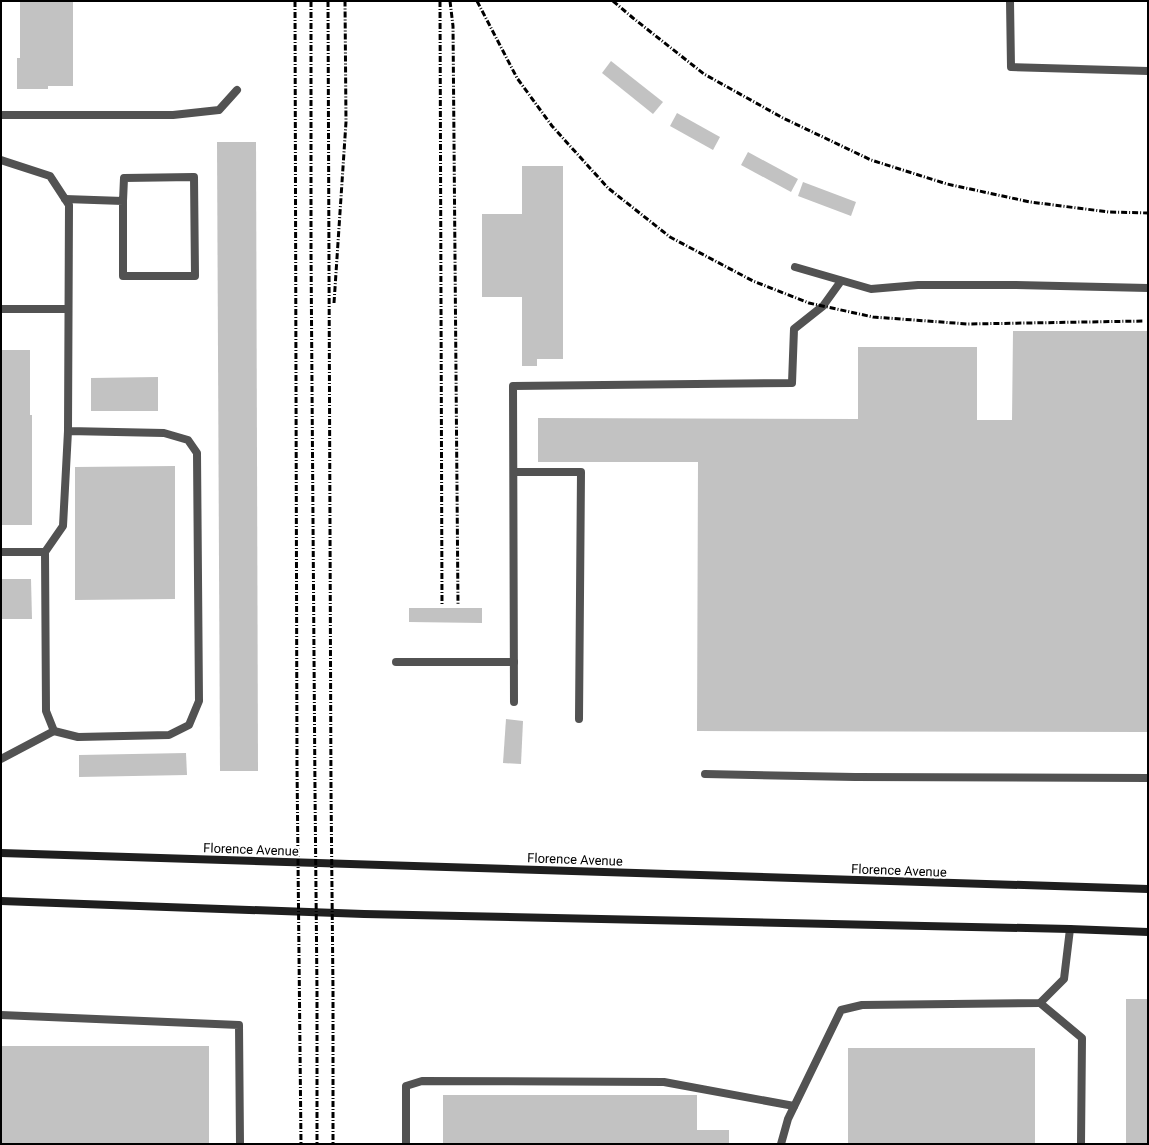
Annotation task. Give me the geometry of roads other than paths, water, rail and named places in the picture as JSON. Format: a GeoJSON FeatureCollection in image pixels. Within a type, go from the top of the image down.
{"type":"FeatureCollection","features":[{"type":"Feature","properties":{"kind":"main road","name":"Florence Avenue"},"geometry":{"type":"LineString","coordinates":[[1,853],[1148,890]]}},
{"type":"Feature","properties":{"kind":"main road"},"geometry":{"type":"LineString","coordinates":[[1,901],[364,914],[1070,929],[1148,932]]}},
{"type":"Feature","properties":{"kind":"lane"},"geometry":{"type":"LineString","coordinates":[[1010,1],[1011,67],[1148,71]]}},
{"type":"Feature","properties":{"kind":"lane"},"geometry":{"type":"LineString","coordinates":[[1,115],[173,115],[219,110],[237,90]]}},
{"type":"Feature","properties":{"kind":"lane"},"geometry":{"type":"LineString","coordinates":[[1,160],[50,176],[69,205],[68,431],[62,526],[45,552],[46,711],[54,731]]}},
{"type":"Feature","properties":{"kind":"lane"},"geometry":{"type":"LineString","coordinates":[[194,177],[195,276],[123,276],[123,201],[124,178],[194,177]]}},
{"type":"Feature","properties":{"kind":"lane"},"geometry":{"type":"LineString","coordinates":[[65,200],[123,201]]}},
{"type":"Feature","properties":{"kind":"lane"},"geometry":{"type":"LineString","coordinates":[[794,267],[871,290],[918,285],[1014,285],[1148,288]]}},
{"type":"Feature","properties":{"kind":"lane"},"geometry":{"type":"LineString","coordinates":[[514,702],[514,386],[792,383],[794,329],[823,306],[842,281]]}},
{"type":"Feature","properties":{"kind":"lane"},"geometry":{"type":"LineString","coordinates":[[1,309],[68,309]]}},
{"type":"Feature","properties":{"kind":"lane"},"geometry":{"type":"LineString","coordinates":[[1,759],[54,731],[78,737],[169,735],[188,725],[199,701],[197,453],[188,440],[164,433],[68,431]]}},
{"type":"Feature","properties":{"kind":"lane"},"geometry":{"type":"LineString","coordinates":[[514,472],[581,472],[579,719]]}},
{"type":"Feature","properties":{"kind":"lane"},"geometry":{"type":"LineString","coordinates":[[1,552],[45,552]]}},
{"type":"Feature","properties":{"kind":"lane"},"geometry":{"type":"LineString","coordinates":[[396,662],[514,662]]}},
{"type":"Feature","properties":{"kind":"lane"},"geometry":{"type":"LineString","coordinates":[[705,774],[855,777],[1148,778]]}},
{"type":"Feature","properties":{"kind":"lane"},"geometry":{"type":"LineString","coordinates":[[1040,1003],[1064,979],[1070,929]]}},
{"type":"Feature","properties":{"kind":"lane"},"geometry":{"type":"LineString","coordinates":[[781,1144],[788,1119],[842,1010],[862,1005],[1040,1003],[1082,1038],[1081,1144]]}},
{"type":"Feature","properties":{"kind":"lane"},"geometry":{"type":"LineString","coordinates":[[1,1015],[238,1025],[240,1144]]}},
{"type":"Feature","properties":{"kind":"lane"},"geometry":{"type":"LineString","coordinates":[[406,1144],[406,1086],[422,1081],[664,1082],[794,1106]]}},
{"type":"Feature","properties":{"kind":"railway"},"geometry":{"type":"LineString","coordinates":[[295,1],[297,766],[301,1144]]}},
{"type":"Feature","properties":{"kind":"railway"},"geometry":{"type":"LineString","coordinates":[[311,1],[311,251],[317,1144]]}},
{"type":"Feature","properties":{"kind":"railway"},"geometry":{"type":"LineString","coordinates":[[328,1],[333,1144]]}},
{"type":"Feature","properties":{"kind":"railway"},"geometry":{"type":"LineString","coordinates":[[334,303],[346,122],[345,1]]}},
{"type":"Feature","properties":{"kind":"railway"},"geometry":{"type":"LineString","coordinates":[[440,1],[442,605]]}},
{"type":"Feature","properties":{"kind":"railway"},"geometry":{"type":"LineString","coordinates":[[450,1],[453,26],[458,604]]}},
{"type":"Feature","properties":{"kind":"railway"},"geometry":{"type":"LineString","coordinates":[[477,1],[517,78],[552,126],[608,188],[670,237],[753,281],[809,303],[873,317],[968,324],[1144,321]]}},
{"type":"Feature","properties":{"kind":"railway"},"geometry":{"type":"LineString","coordinates":[[613,1],[704,74],[783,118],[871,160],[947,184],[1030,202],[1109,212],[1148,213]]}}]}
